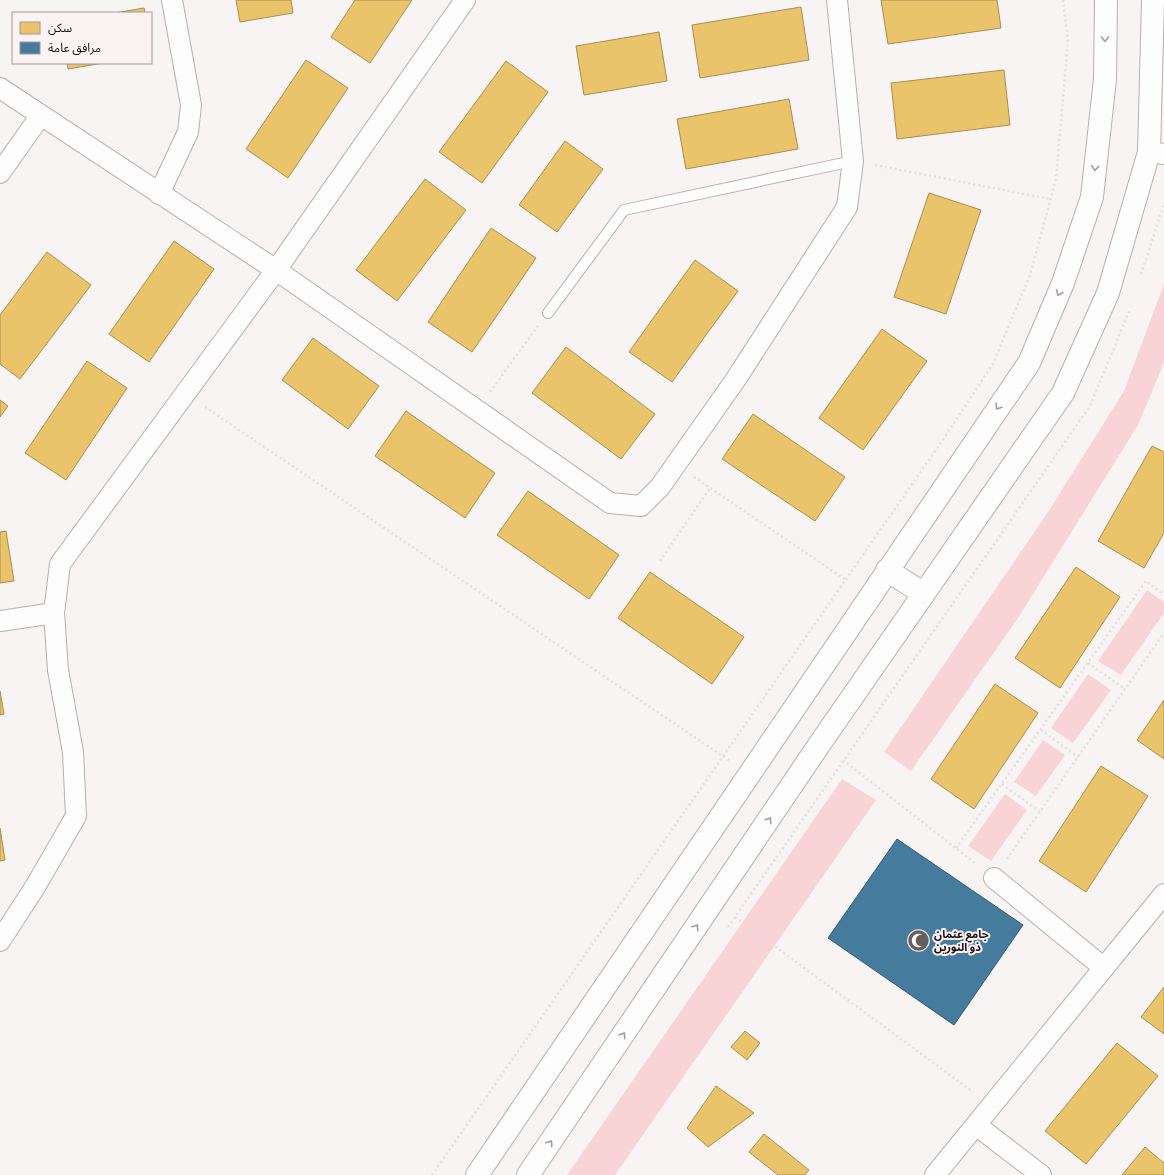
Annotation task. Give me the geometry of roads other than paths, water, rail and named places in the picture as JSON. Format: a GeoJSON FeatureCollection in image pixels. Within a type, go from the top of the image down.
{"type":"FeatureCollection","features":[{"type":"Feature","properties":{"kind":"street"},"geometry":{"type":"LineString","coordinates":[[159,194],[188,132],[191,105],[172,0]]}},
{"type":"Feature","properties":{"kind":"street"},"geometry":{"type":"LineString","coordinates":[[0,941],[35,887],[76,816],[74,752],[58,670],[54,613],[60,564],[276,270],[465,0]]}},
{"type":"Feature","properties":{"kind":"street"},"geometry":{"type":"LineString","coordinates":[[0,88],[276,270],[610,502],[642,506],[660,487],[736,379],[847,207],[853,160],[836,0]]}},
{"type":"Feature","properties":{"kind":"street"},"geometry":{"type":"LineString","coordinates":[[477,1175],[1029,363],[1063,283],[1092,197],[1105,79],[1106,0]]}},
{"type":"Feature","properties":{"kind":"street"},"geometry":{"type":"LineString","coordinates":[[528,1175],[821,742],[1063,393],[1108,293],[1157,153],[1153,0]]}},
{"type":"Feature","properties":{"kind":"street"},"geometry":{"type":"LineString","coordinates":[[0,173],[41,115]]}},
{"type":"Feature","properties":{"kind":"street"},"geometry":{"type":"LineString","coordinates":[[887,570],[924,594]]}},
{"type":"Feature","properties":{"kind":"street"},"geometry":{"type":"LineString","coordinates":[[0,621],[54,613]]}},
{"type":"Feature","properties":{"kind":"street"},"geometry":{"type":"LineString","coordinates":[[994,878],[1104,968]]}},
{"type":"Feature","properties":{"kind":"street"},"geometry":{"type":"LineString","coordinates":[[935,1175],[1164,894]]}},
{"type":"Feature","properties":{"kind":"street"},"geometry":{"type":"LineString","coordinates":[[976,1124],[1041,1175]]}},
{"type":"Feature","properties":{"kind":"lane"},"geometry":{"type":"LineString","coordinates":[[548,313],[624,210],[853,160]]}},
{"type":"Feature","properties":{"kind":"place","name":"جامع عثمان ذو النورين"},"geometry":{"type":"Point","coordinates":[919,940]}}]}
